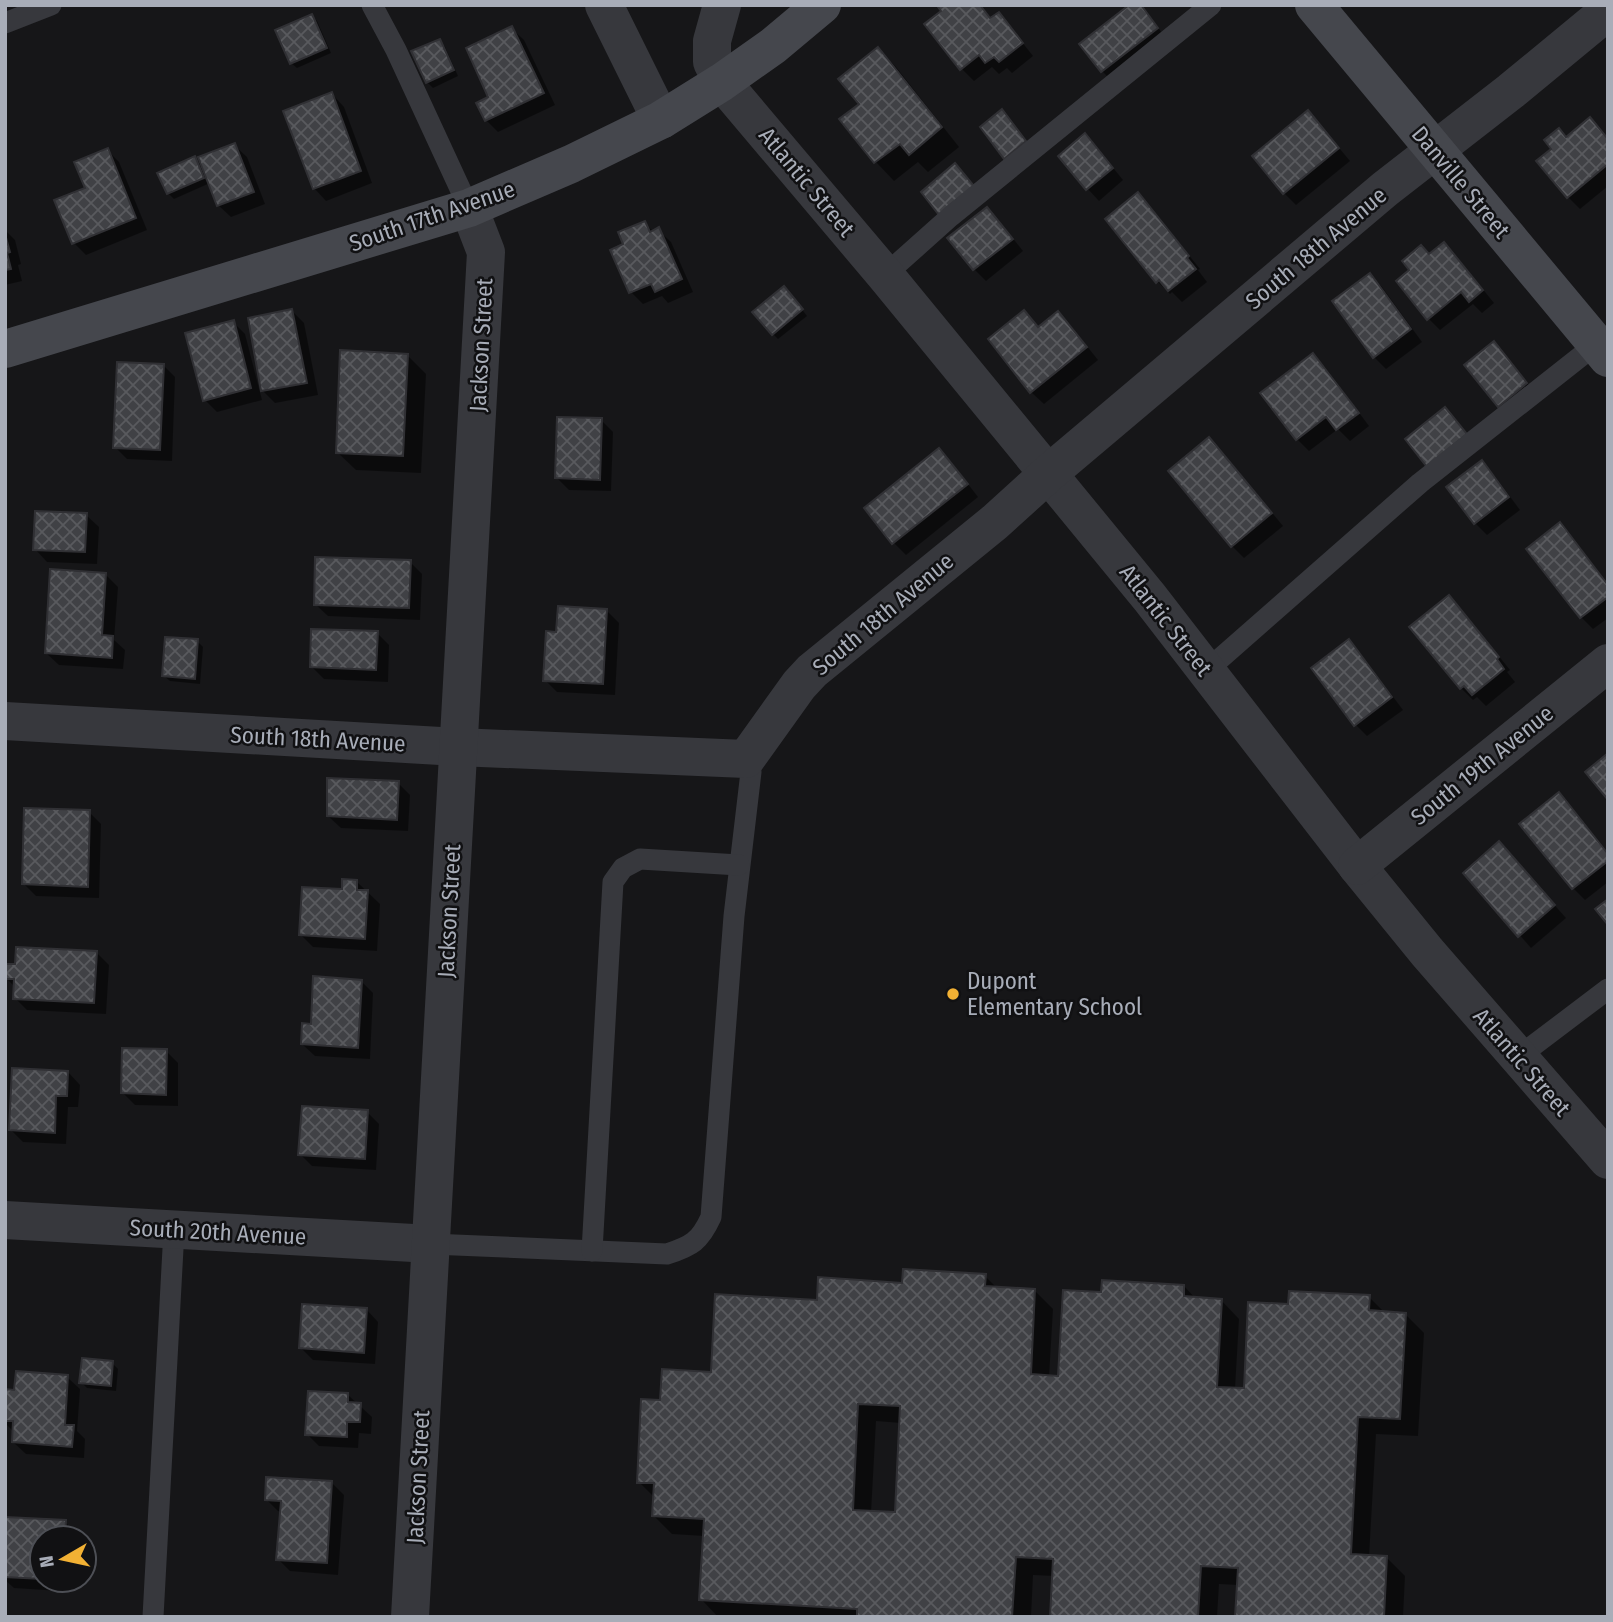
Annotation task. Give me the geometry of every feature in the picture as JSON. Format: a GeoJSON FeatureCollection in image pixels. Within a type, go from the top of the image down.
{"type":"FeatureCollection","features":[{"type":"Feature","properties":{"kind":"street"},"geometry":{"type":"LineString","coordinates":[[604,5],[661,120]]}},
{"type":"Feature","properties":{"kind":"street"},"geometry":{"type":"LineString","coordinates":[[722,5],[712,41],[712,62],[722,82]]}},
{"type":"Feature","properties":{"kind":"street","name":"South 17th Avenue"},"geometry":{"type":"LineString","coordinates":[[5,349],[469,208],[571,164],[661,120],[773,47],[822,5]]}},
{"type":"Feature","properties":{"kind":"street","name":"Danville Street"},"geometry":{"type":"LineString","coordinates":[[1314,5],[1435,151],[1604,346]]}},
{"type":"Feature","properties":{"kind":"street","name":"South 18th Avenue"},"geometry":{"type":"LineString","coordinates":[[5,721],[458,747],[746,759],[812,671],[995,522],[1049,473],[1385,189],[1608,11]]}},
{"type":"Feature","properties":{"kind":"street","name":"Atlantic Street"},"geometry":{"type":"LineString","coordinates":[[722,82],[1049,473],[1427,952],[1608,1160]]}},
{"type":"Feature","properties":{"kind":"street","name":"Jackson Street"},"geometry":{"type":"LineString","coordinates":[[410,1617],[486,252],[469,208]]}},
{"type":"Feature","properties":{"kind":"street","name":"South 19th Avenue"},"geometry":{"type":"LineString","coordinates":[[1357,866],[1608,663]]}},
{"type":"Feature","properties":{"kind":"street","name":"South 20th Avenue"},"geometry":{"type":"LineString","coordinates":[[5,1220],[430,1244]]}},
{"type":"Feature","properties":{"kind":"lane"},"geometry":{"type":"LineString","coordinates":[[5,23],[51,5]]}},
{"type":"Feature","properties":{"kind":"lane"},"geometry":{"type":"LineString","coordinates":[[372,5],[396,50],[469,208]]}},
{"type":"Feature","properties":{"kind":"lane"},"geometry":{"type":"LineString","coordinates":[[885,275],[951,216],[1211,5]]}},
{"type":"Feature","properties":{"kind":"lane"},"geometry":{"type":"LineString","coordinates":[[1206,671],[1420,483],[1604,346]]}},
{"type":"Feature","properties":{"kind":"lane"},"geometry":{"type":"LineString","coordinates":[[430,1244],[667,1254],[688,1247],[704,1233],[711,1217],[734,916],[751,772],[746,759]]}},
{"type":"Feature","properties":{"kind":"lane"},"geometry":{"type":"LineString","coordinates":[[592,1251],[612,882],[623,868],[640,859],[739,865]]}},
{"type":"Feature","properties":{"kind":"lane"},"geometry":{"type":"LineString","coordinates":[[1518,1057],[1608,989]]}},
{"type":"Feature","properties":{"kind":"lane"},"geometry":{"type":"LineString","coordinates":[[153,1617],[174,1230]]}},
{"type":"Feature","properties":{"kind":"building"},"geometry":{"type":"Polygon","coordinates":[[[980,5],[990,18],[999,12],[1023,43],[999,62],[994,57],[985,63],[979,55],[960,70],[924,24],[941,11],[938,7],[980,5]]]}},
{"type":"Feature","properties":{"kind":"building"},"geometry":{"type":"Polygon","coordinates":[[[1129,5],[1141,5],[1158,28],[1101,72],[1079,44],[1129,5]]]}},
{"type":"Feature","properties":{"kind":"building"},"geometry":{"type":"Polygon","coordinates":[[[312,14],[327,48],[290,64],[275,30],[312,14]]]}},
{"type":"Feature","properties":{"kind":"building"},"geometry":{"type":"Polygon","coordinates":[[[512,26],[544,93],[485,121],[476,103],[488,97],[466,48],[512,26]]]}},
{"type":"Feature","properties":{"kind":"building"},"geometry":{"type":"Polygon","coordinates":[[[440,39],[454,70],[426,83],[411,51],[440,39]]]}},
{"type":"Feature","properties":{"kind":"building"},"geometry":{"type":"Polygon","coordinates":[[[878,47],[942,127],[909,155],[900,144],[874,163],[839,119],[859,104],[838,79],[878,47]]]}},
{"type":"Feature","properties":{"kind":"building"},"geometry":{"type":"Polygon","coordinates":[[[332,92],[361,171],[313,189],[283,111],[332,92]]]}},
{"type":"Feature","properties":{"kind":"building"},"geometry":{"type":"Polygon","coordinates":[[[1002,109],[1026,141],[1004,159],[980,127],[1002,109]]]}},
{"type":"Feature","properties":{"kind":"building"},"geometry":{"type":"Polygon","coordinates":[[[1308,110],[1339,148],[1283,194],[1252,156],[1308,110]]]}},
{"type":"Feature","properties":{"kind":"building"},"geometry":{"type":"Polygon","coordinates":[[[1590,117],[1608,139],[1608,164],[1567,198],[1536,161],[1551,149],[1544,140],[1559,128],[1566,137],[1590,117]]]}},
{"type":"Feature","properties":{"kind":"building"},"geometry":{"type":"Polygon","coordinates":[[[1085,133],[1113,168],[1086,190],[1058,156],[1085,133]]]}},
{"type":"Feature","properties":{"kind":"building"},"geometry":{"type":"Polygon","coordinates":[[[235,143],[254,192],[217,206],[198,157],[235,143]]]}},
{"type":"Feature","properties":{"kind":"building"},"geometry":{"type":"Polygon","coordinates":[[[108,148],[136,218],[72,244],[54,200],[85,188],[74,162],[108,148]]]}},
{"type":"Feature","properties":{"kind":"building"},"geometry":{"type":"Polygon","coordinates":[[[195,156],[204,178],[167,194],[157,173],[195,156]]]}},
{"type":"Feature","properties":{"kind":"building"},"geometry":{"type":"Polygon","coordinates":[[[955,163],[974,186],[939,215],[921,192],[955,163]]]}},
{"type":"Feature","properties":{"kind":"building"},"geometry":{"type":"Polygon","coordinates":[[[1138,192],[1189,256],[1187,258],[1196,269],[1168,291],[1159,280],[1156,283],[1105,219],[1138,192]]]}},
{"type":"Feature","properties":{"kind":"building"},"geometry":{"type":"Polygon","coordinates":[[[987,207],[1013,239],[973,270],[947,238],[987,207]]]}},
{"type":"Feature","properties":{"kind":"building"},"geometry":{"type":"Polygon","coordinates":[[[645,221],[650,232],[659,227],[682,279],[655,292],[651,284],[629,293],[610,250],[623,244],[618,232],[645,221]]]}},
{"type":"Feature","properties":{"kind":"building"},"geometry":{"type":"Polygon","coordinates":[[[5,234],[11,269],[5,270],[5,234]]]}},
{"type":"Feature","properties":{"kind":"building"},"geometry":{"type":"Polygon","coordinates":[[[1444,242],[1483,290],[1469,302],[1461,292],[1427,320],[1396,281],[1409,270],[1402,261],[1421,245],[1429,254],[1444,242]]]}},
{"type":"Feature","properties":{"kind":"building"},"geometry":{"type":"Polygon","coordinates":[[[1370,273],[1411,329],[1373,358],[1332,301],[1370,273]]]}},
{"type":"Feature","properties":{"kind":"building"},"geometry":{"type":"Polygon","coordinates":[[[784,286],[803,309],[772,335],[752,312],[784,286]]]}},
{"type":"Feature","properties":{"kind":"building"},"geometry":{"type":"Polygon","coordinates":[[[292,309],[307,383],[261,391],[248,318],[292,309]]]}},
{"type":"Feature","properties":{"kind":"building"},"geometry":{"type":"Polygon","coordinates":[[[1024,310],[1038,327],[1058,311],[1087,347],[1030,393],[988,339],[1024,310]]]}},
{"type":"Feature","properties":{"kind":"building"},"geometry":{"type":"Polygon","coordinates":[[[234,320],[251,388],[203,401],[185,333],[234,320]]]}},
{"type":"Feature","properties":{"kind":"building"},"geometry":{"type":"Polygon","coordinates":[[[1494,341],[1527,383],[1498,407],[1464,365],[1494,341]]]}},
{"type":"Feature","properties":{"kind":"building"},"geometry":{"type":"Polygon","coordinates":[[[340,350],[408,354],[403,456],[336,453],[340,350]]]}},
{"type":"Feature","properties":{"kind":"building"},"geometry":{"type":"Polygon","coordinates":[[[1313,353],[1359,413],[1336,430],[1326,417],[1296,440],[1260,393],[1313,353]]]}},
{"type":"Feature","properties":{"kind":"building"},"geometry":{"type":"Polygon","coordinates":[[[117,362],[164,364],[160,450],[113,448],[117,362]]]}},
{"type":"Feature","properties":{"kind":"building"},"geometry":{"type":"Polygon","coordinates":[[[1445,407],[1467,434],[1427,467],[1405,439],[1445,407]]]}},
{"type":"Feature","properties":{"kind":"building"},"geometry":{"type":"Polygon","coordinates":[[[557,417],[602,418],[600,480],[555,478],[557,417]]]}},
{"type":"Feature","properties":{"kind":"building"},"geometry":{"type":"Polygon","coordinates":[[[1209,437],[1272,513],[1231,547],[1168,471],[1209,437]]]}},
{"type":"Feature","properties":{"kind":"building"},"geometry":{"type":"Polygon","coordinates":[[[939,448],[968,484],[892,544],[864,508],[939,448]]]}},
{"type":"Feature","properties":{"kind":"building"},"geometry":{"type":"Polygon","coordinates":[[[1482,460],[1509,497],[1474,524],[1446,487],[1482,460]]]}},
{"type":"Feature","properties":{"kind":"building"},"geometry":{"type":"Polygon","coordinates":[[[35,511],[87,513],[85,552],[33,550],[35,511]]]}},
{"type":"Feature","properties":{"kind":"building"},"geometry":{"type":"Polygon","coordinates":[[[1560,522],[1608,585],[1608,597],[1580,618],[1526,549],[1560,522]]]}},
{"type":"Feature","properties":{"kind":"building"},"geometry":{"type":"Polygon","coordinates":[[[315,557],[411,560],[409,608],[314,605],[315,557]]]}},
{"type":"Feature","properties":{"kind":"building"},"geometry":{"type":"Polygon","coordinates":[[[50,569],[106,573],[102,635],[113,636],[112,658],[45,653],[50,569]]]}},
{"type":"Feature","properties":{"kind":"building"},"geometry":{"type":"Polygon","coordinates":[[[1449,595],[1499,657],[1497,659],[1504,669],[1472,695],[1464,686],[1460,689],[1409,627],[1449,595]]]}},
{"type":"Feature","properties":{"kind":"building"},"geometry":{"type":"Polygon","coordinates":[[[558,606],[607,609],[603,684],[543,681],[546,631],[556,632],[558,606]]]}},
{"type":"Feature","properties":{"kind":"building"},"geometry":{"type":"Polygon","coordinates":[[[311,629],[378,631],[376,670],[310,667],[311,629]]]}},
{"type":"Feature","properties":{"kind":"building"},"geometry":{"type":"Polygon","coordinates":[[[165,637],[198,639],[195,679],[162,676],[165,637]]]}},
{"type":"Feature","properties":{"kind":"building"},"geometry":{"type":"Polygon","coordinates":[[[1349,639],[1392,697],[1354,726],[1311,668],[1349,639]]]}},
{"type":"Feature","properties":{"kind":"building"},"geometry":{"type":"Polygon","coordinates":[[[1608,753],[1608,800],[1585,772],[1608,753]]]}},
{"type":"Feature","properties":{"kind":"building"},"geometry":{"type":"Polygon","coordinates":[[[327,778],[399,781],[397,820],[327,816],[327,778]]]}},
{"type":"Feature","properties":{"kind":"building"},"geometry":{"type":"Polygon","coordinates":[[[1559,792],[1608,854],[1608,861],[1572,889],[1519,824],[1559,792]]]}},
{"type":"Feature","properties":{"kind":"building"},"geometry":{"type":"Polygon","coordinates":[[[24,808],[90,810],[88,887],[22,884],[24,808]]]}},
{"type":"Feature","properties":{"kind":"building"},"geometry":{"type":"Polygon","coordinates":[[[1499,841],[1555,905],[1518,937],[1463,873],[1499,841]]]}},
{"type":"Feature","properties":{"kind":"building"},"geometry":{"type":"Polygon","coordinates":[[[342,879],[357,880],[357,890],[368,890],[365,939],[299,935],[302,887],[342,889],[342,879]]]}},
{"type":"Feature","properties":{"kind":"building"},"geometry":{"type":"Polygon","coordinates":[[[1608,899],[1608,925],[1595,909],[1608,899]]]}},
{"type":"Feature","properties":{"kind":"building"},"geometry":{"type":"Polygon","coordinates":[[[16,947],[97,951],[94,1003],[13,999],[14,979],[5,979],[5,964],[15,964],[16,947]]]}},
{"type":"Feature","properties":{"kind":"building"},"geometry":{"type":"Polygon","coordinates":[[[313,976],[362,980],[358,1048],[301,1044],[302,1023],[311,1024],[313,976]]]}},
{"type":"Feature","properties":{"kind":"building"},"geometry":{"type":"Polygon","coordinates":[[[122,1048],[167,1049],[166,1095],[121,1093],[122,1048]]]}},
{"type":"Feature","properties":{"kind":"building"},"geometry":{"type":"Polygon","coordinates":[[[12,1068],[68,1071],[67,1096],[56,1096],[55,1133],[9,1130],[12,1068]]]}},
{"type":"Feature","properties":{"kind":"building"},"geometry":{"type":"Polygon","coordinates":[[[302,1106],[368,1110],[365,1159],[298,1155],[302,1106]]]}},
{"type":"Feature","properties":{"kind":"building"},"geometry":{"type":"Polygon","coordinates":[[[903,1269],[986,1274],[985,1286],[1035,1289],[1031,1374],[1058,1376],[1063,1290],[1101,1292],[1102,1280],[1184,1285],[1184,1296],[1222,1299],[1217,1387],[1244,1388],[1248,1302],[1288,1304],[1289,1291],[1370,1295],[1369,1310],[1406,1313],[1400,1419],[1358,1417],[1351,1554],[1387,1556],[1384,1617],[1235,1617],[1238,1568],[1201,1566],[1198,1617],[1050,1617],[1053,1559],[1016,1557],[1012,1617],[857,1617],[857,1609],[699,1600],[704,1519],[652,1516],[654,1483],[637,1483],[641,1399],[660,1400],[662,1369],[711,1372],[715,1294],[817,1300],[818,1277],[902,1283],[903,1269]],[[858,1404],[853,1510],[895,1512],[900,1406],[858,1404]]]}},
{"type":"Feature","properties":{"kind":"building"},"geometry":{"type":"Polygon","coordinates":[[[302,1304],[367,1308],[364,1353],[299,1348],[302,1304]]]}},
{"type":"Feature","properties":{"kind":"building"},"geometry":{"type":"Polygon","coordinates":[[[82,1358],[113,1361],[111,1386],[79,1383],[82,1358]]]}},
{"type":"Feature","properties":{"kind":"building"},"geometry":{"type":"Polygon","coordinates":[[[16,1371],[68,1375],[65,1425],[74,1425],[72,1447],[12,1442],[13,1421],[5,1421],[5,1389],[14,1390],[16,1371]]]}},
{"type":"Feature","properties":{"kind":"building"},"geometry":{"type":"Polygon","coordinates":[[[308,1391],[348,1393],[348,1402],[361,1403],[360,1422],[347,1422],[347,1437],[305,1435],[308,1391]]]}},
{"type":"Feature","properties":{"kind":"building"},"geometry":{"type":"Polygon","coordinates":[[[266,1477],[332,1481],[327,1563],[276,1560],[281,1501],[265,1500],[266,1477]]]}},
{"type":"Feature","properties":{"kind":"building"},"geometry":{"type":"Polygon","coordinates":[[[5,1517],[66,1520],[66,1524],[28,1524],[28,1578],[5,1577],[5,1517]]]}},
{"type":"Feature","properties":{"kind":"place","name":"Dupont Elementary School"},"geometry":{"type":"Point","coordinates":[953,994]}}]}
